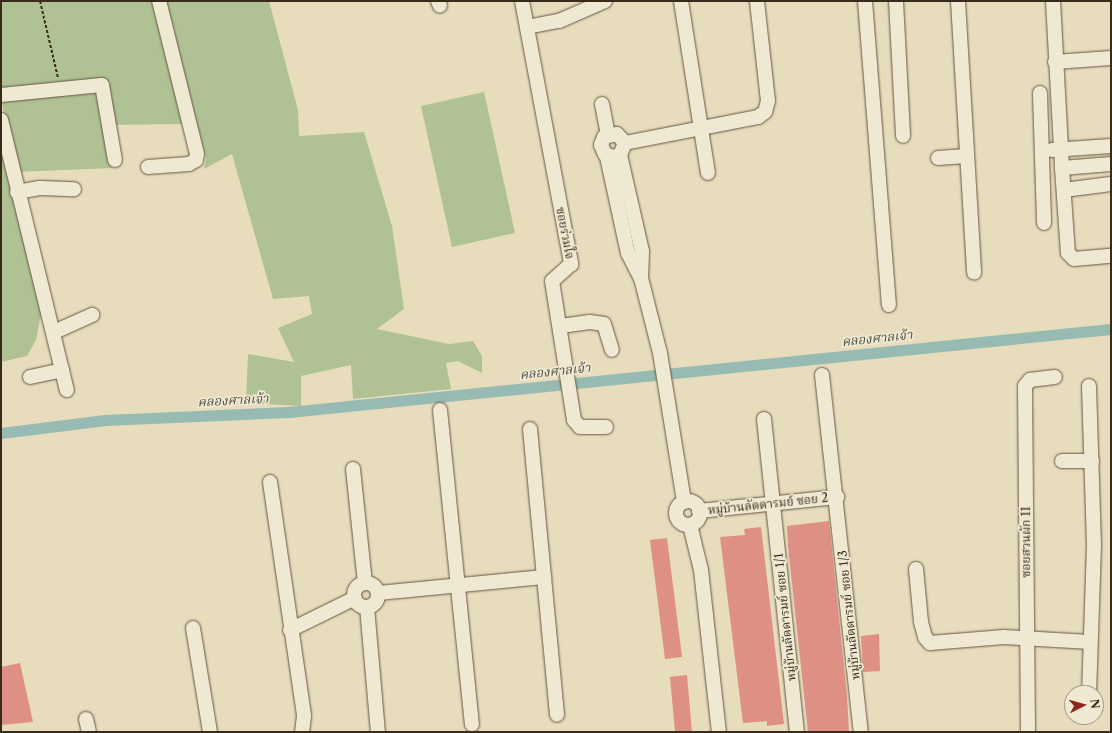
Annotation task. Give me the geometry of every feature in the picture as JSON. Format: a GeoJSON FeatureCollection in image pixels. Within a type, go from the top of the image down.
{"type":"FeatureCollection","features":[{"type":"Feature","properties":{"kind":"street"},"geometry":{"type":"LineString","coordinates":[[148,167],[189,164],[196,160],[196,154],[159,1]]}},
{"type":"Feature","properties":{"kind":"street","name":"ซอยร่วมใจ"},"geometry":{"type":"LineString","coordinates":[[522,1],[570,264],[552,281],[568,366],[577,425],[606,428]]}},
{"type":"Feature","properties":{"kind":"street"},"geometry":{"type":"LineString","coordinates":[[527,27],[559,21],[605,1]]}},
{"type":"Feature","properties":{"kind":"street"},"geometry":{"type":"LineString","coordinates":[[681,1],[699,127],[708,173]]}},
{"type":"Feature","properties":{"kind":"street"},"geometry":{"type":"LineString","coordinates":[[602,104],[608,134],[601,146],[617,152],[699,127],[758,117],[765,112],[768,101],[757,1]]}},
{"type":"Feature","properties":{"kind":"street"},"geometry":{"type":"LineString","coordinates":[[865,1],[889,305]]}},
{"type":"Feature","properties":{"kind":"street"},"geometry":{"type":"LineString","coordinates":[[896,1],[903,136]]}},
{"type":"Feature","properties":{"kind":"street"},"geometry":{"type":"LineString","coordinates":[[958,1],[974,273]]}},
{"type":"Feature","properties":{"kind":"street"},"geometry":{"type":"LineString","coordinates":[[1053,1],[1060,150],[1070,256],[1111,256]]}},
{"type":"Feature","properties":{"kind":"street"},"geometry":{"type":"LineString","coordinates":[[1055,62],[1111,58]]}},
{"type":"Feature","properties":{"kind":"street"},"geometry":{"type":"LineString","coordinates":[[1,95],[60,88],[104,87],[115,160]]}},
{"type":"Feature","properties":{"kind":"street"},"geometry":{"type":"LineString","coordinates":[[1040,93],[1044,223]]}},
{"type":"Feature","properties":{"kind":"street"},"geometry":{"type":"LineString","coordinates":[[1,120],[67,390]]}},
{"type":"Feature","properties":{"kind":"street"},"geometry":{"type":"LineString","coordinates":[[608,134],[617,134],[617,152],[628,253],[641,278],[660,353],[684,502],[676,514],[681,523],[690,525],[698,520],[699,511],[694,503],[684,502]]}},
{"type":"Feature","properties":{"kind":"street"},"geometry":{"type":"LineString","coordinates":[[1042,151],[1111,146]]}},
{"type":"Feature","properties":{"kind":"street"},"geometry":{"type":"LineString","coordinates":[[938,158],[966,156]]}},
{"type":"Feature","properties":{"kind":"street"},"geometry":{"type":"LineString","coordinates":[[1062,168],[1111,164]]}},
{"type":"Feature","properties":{"kind":"street"},"geometry":{"type":"LineString","coordinates":[[1064,190],[1111,184]]}},
{"type":"Feature","properties":{"kind":"street"},"geometry":{"type":"LineString","coordinates":[[18,192],[40,188],[74,189]]}},
{"type":"Feature","properties":{"kind":"street"},"geometry":{"type":"LineString","coordinates":[[54,332],[92,315]]}},
{"type":"Feature","properties":{"kind":"street"},"geometry":{"type":"LineString","coordinates":[[561,326],[590,322],[604,324],[612,350]]}},
{"type":"Feature","properties":{"kind":"street"},"geometry":{"type":"LineString","coordinates":[[30,377],[62,370]]}},
{"type":"Feature","properties":{"kind":"street","name":"หมู่บ้านลัดดารมย์ ซอย 1/3"},"geometry":{"type":"LineString","coordinates":[[822,375],[837,498],[861,732]]}},
{"type":"Feature","properties":{"kind":"street","name":"ซอยสวนผัก 11"},"geometry":{"type":"LineString","coordinates":[[1028,732],[1025,386],[1030,380],[1055,377]]}},
{"type":"Feature","properties":{"kind":"street"},"geometry":{"type":"LineString","coordinates":[[1089,386],[1092,461],[1089,685]]}},
{"type":"Feature","properties":{"kind":"street"},"geometry":{"type":"LineString","coordinates":[[440,410],[472,724]]}},
{"type":"Feature","properties":{"kind":"street","name":"หมู่บ้านลัดดารมย์ ซอย 1/1"},"geometry":{"type":"LineString","coordinates":[[764,419],[797,732]]}},
{"type":"Feature","properties":{"kind":"street"},"geometry":{"type":"LineString","coordinates":[[530,428],[557,715]]}},
{"type":"Feature","properties":{"kind":"street"},"geometry":{"type":"LineString","coordinates":[[1062,461],[1092,461]]}},
{"type":"Feature","properties":{"kind":"street"},"geometry":{"type":"LineString","coordinates":[[353,469],[365,583]]}},
{"type":"Feature","properties":{"kind":"street"},"geometry":{"type":"LineString","coordinates":[[270,482],[290,630],[304,716],[302,732]]}},
{"type":"Feature","properties":{"kind":"street","name":"หมู่บ้านลัดดารมย์ ซอย 2"},"geometry":{"type":"LineString","coordinates":[[699,511],[837,498]]}},
{"type":"Feature","properties":{"kind":"street"},"geometry":{"type":"LineString","coordinates":[[690,525],[701,570],[719,732]]}},
{"type":"Feature","properties":{"kind":"street"},"geometry":{"type":"LineString","coordinates":[[916,569],[926,641],[1026,637],[1090,642]]}},
{"type":"Feature","properties":{"kind":"street"},"geometry":{"type":"LineString","coordinates":[[378,593],[544,577]]}},
{"type":"Feature","properties":{"kind":"street"},"geometry":{"type":"LineString","coordinates":[[290,630],[355,598],[358,587],[365,583],[374,585],[378,593],[376,603],[367,607]]}},
{"type":"Feature","properties":{"kind":"street"},"geometry":{"type":"LineString","coordinates":[[355,598],[367,607],[378,732]]}},
{"type":"Feature","properties":{"kind":"street"},"geometry":{"type":"LineString","coordinates":[[193,628],[210,732]]}},
{"type":"Feature","properties":{"kind":"path"},"geometry":{"type":"LineString","coordinates":[[40,1],[60,88]]}},
{"type":"Feature","properties":{"kind":"green space"},"geometry":{"type":"Polygon","coordinates":[[[1,1],[155,1],[184,124],[106,125],[112,168],[17,172],[1,99],[1,1]]]}},
{"type":"Feature","properties":{"kind":"green space"},"geometry":{"type":"Polygon","coordinates":[[[166,1],[269,1],[298,110],[299,136],[364,132],[392,226],[404,309],[377,329],[449,344],[473,341],[482,356],[482,373],[458,361],[446,363],[451,389],[353,399],[351,365],[301,376],[301,406],[246,403],[248,354],[294,362],[278,328],[312,314],[309,296],[273,299],[232,154],[204,169],[206,159],[166,1]]]}},
{"type":"Feature","properties":{"kind":"green space"},"geometry":{"type":"Polygon","coordinates":[[[484,92],[515,233],[452,247],[421,106],[484,92]]]}},
{"type":"Feature","properties":{"kind":"green space"},"geometry":{"type":"Polygon","coordinates":[[[1,133],[42,309],[36,340],[27,356],[1,362],[1,133]]]}},
{"type":"Feature","properties":{"kind":"building"},"geometry":{"type":"Polygon","coordinates":[[[829,521],[847,696],[849,732],[808,732],[787,526],[829,521]]]}},
{"type":"Feature","properties":{"kind":"building"},"geometry":{"type":"Polygon","coordinates":[[[761,527],[784,724],[767,726],[767,721],[743,723],[720,537],[745,535],[744,529],[761,527]]]}},
{"type":"Feature","properties":{"kind":"building"},"geometry":{"type":"Polygon","coordinates":[[[667,538],[682,657],[665,659],[650,540],[667,538]]]}},
{"type":"Feature","properties":{"kind":"building"},"geometry":{"type":"Polygon","coordinates":[[[879,634],[880,671],[863,672],[861,636],[879,634]]]}},
{"type":"Feature","properties":{"kind":"building"},"geometry":{"type":"Polygon","coordinates":[[[20,663],[33,722],[1,725],[1,667],[20,663]]]}},
{"type":"Feature","properties":{"kind":"building"},"geometry":{"type":"Polygon","coordinates":[[[687,675],[692,732],[675,732],[670,677],[687,675]]]}},
{"type":"Feature","properties":{"kind":"waterway","name":"คลองศาลเจ้า"},"geometry":{"type":"LineString","coordinates":[[1,433],[105,420],[289,412],[1111,329]]}}]}
